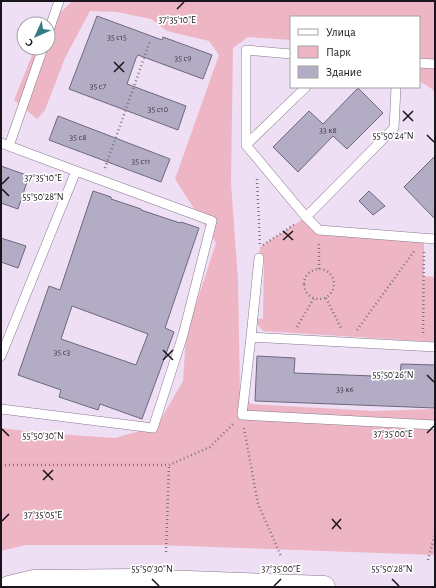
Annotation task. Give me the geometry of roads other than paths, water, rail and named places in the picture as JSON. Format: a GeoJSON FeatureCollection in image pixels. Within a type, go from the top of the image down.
{"type":"FeatureCollection","features":[{"type":"Feature","properties":{"kind":"main road"},"geometry":{"type":"LineString","coordinates":[[9,587],[34,581],[134,580],[324,587]]}},
{"type":"Feature","properties":{"kind":"lane"},"geometry":{"type":"LineString","coordinates":[[54,16],[59,1]]}},
{"type":"Feature","properties":{"kind":"lane"},"geometry":{"type":"LineString","coordinates":[[290,54],[246,50],[246,145],[306,217],[319,230],[435,239]]}},
{"type":"Feature","properties":{"kind":"lane"},"geometry":{"type":"LineString","coordinates":[[1,409],[153,428],[183,335],[212,221],[5,144],[40,56]]}},
{"type":"Feature","properties":{"kind":"lane"},"geometry":{"type":"LineString","coordinates":[[420,63],[435,64]]}},
{"type":"Feature","properties":{"kind":"lane"},"geometry":{"type":"LineString","coordinates":[[246,145],[305,88]]}},
{"type":"Feature","properties":{"kind":"lane"},"geometry":{"type":"LineString","coordinates":[[306,217],[394,128],[396,88]]}},
{"type":"Feature","properties":{"kind":"lane"},"geometry":{"type":"LineString","coordinates":[[1,356],[76,171]]}},
{"type":"Feature","properties":{"kind":"lane"},"geometry":{"type":"LineString","coordinates":[[259,258],[242,415],[435,425]]}},
{"type":"Feature","properties":{"kind":"lane"},"geometry":{"type":"LineString","coordinates":[[251,337],[435,347]]}}]}
